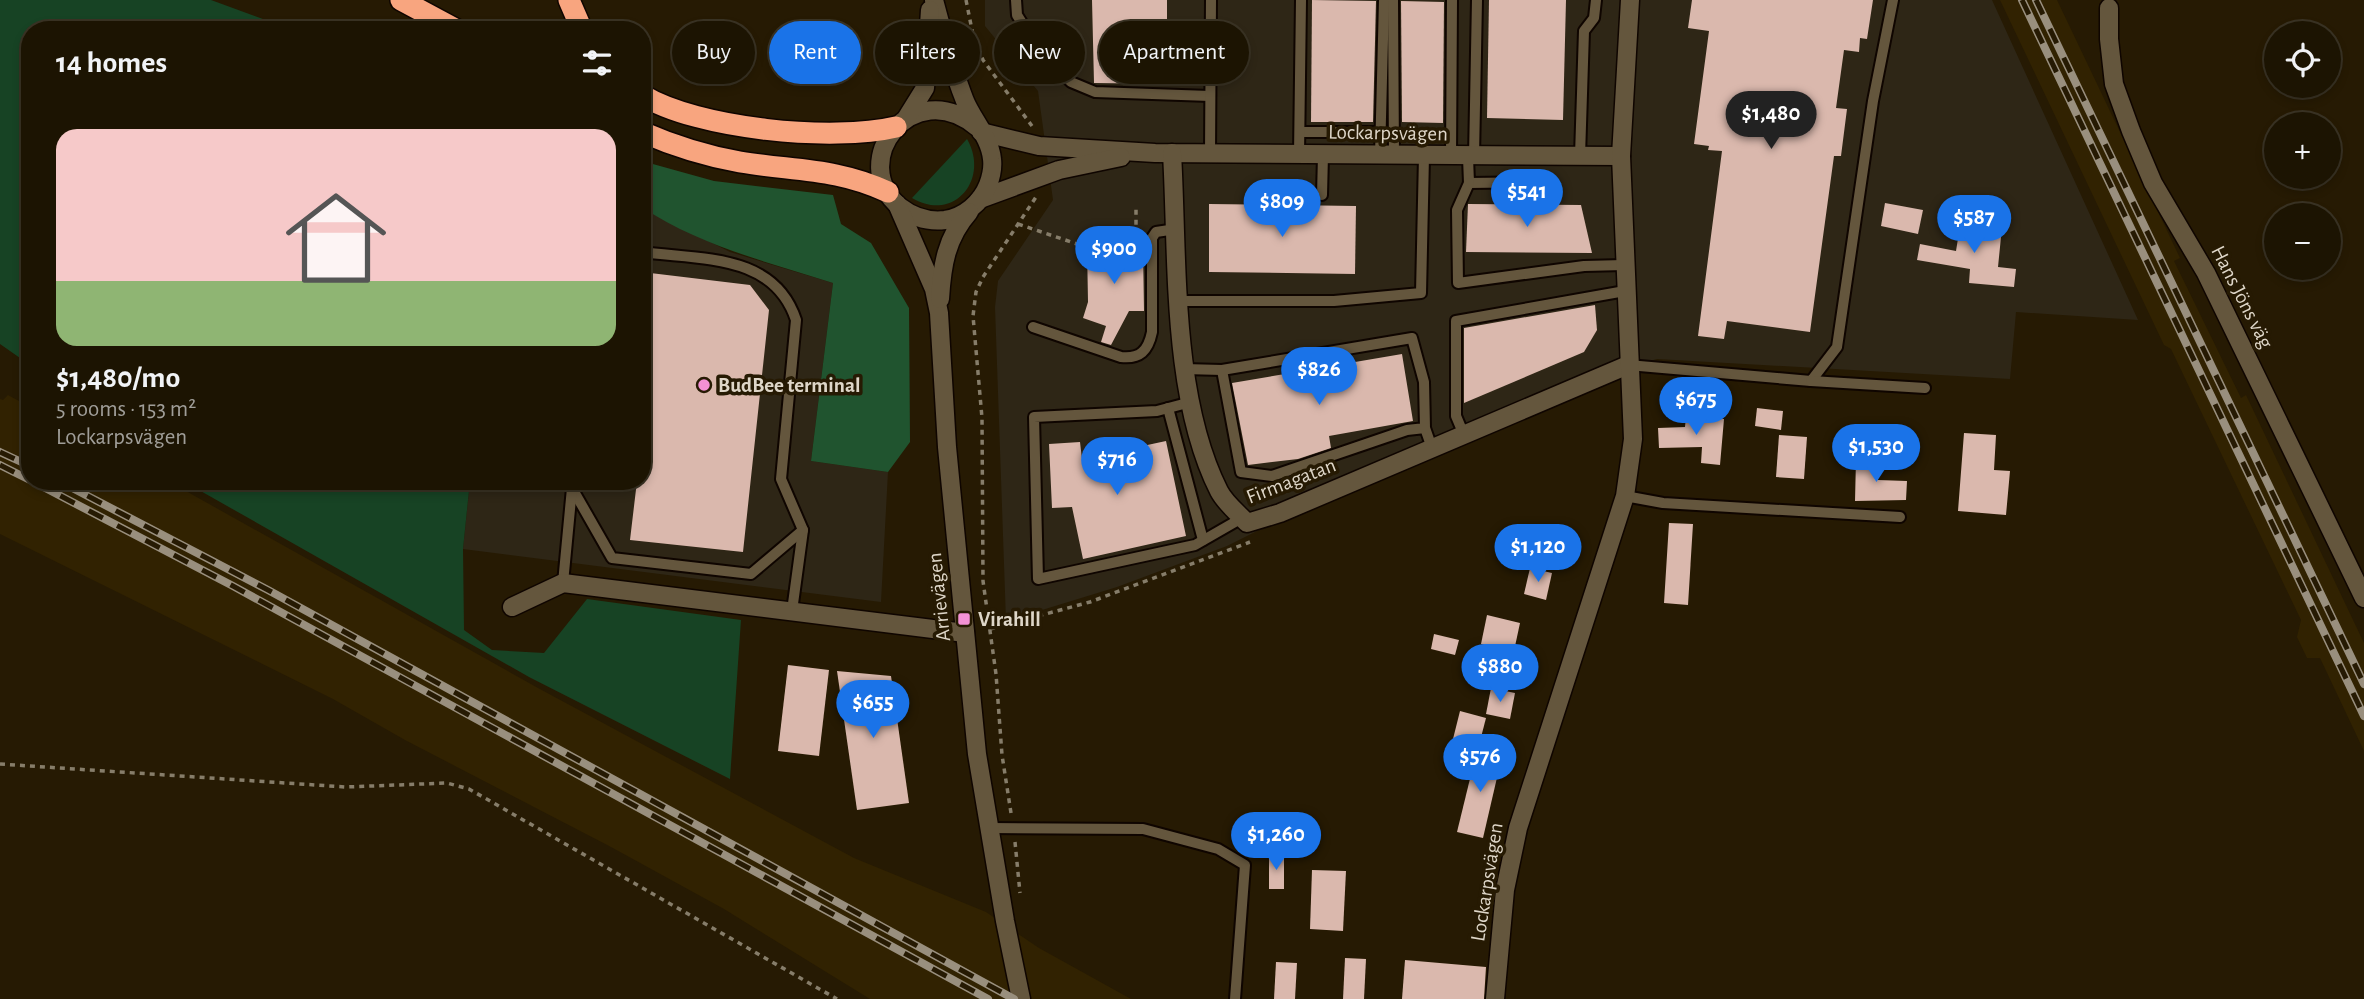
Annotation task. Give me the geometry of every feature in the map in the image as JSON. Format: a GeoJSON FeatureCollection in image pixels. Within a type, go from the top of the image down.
{"type":"FeatureCollection","features":[{"type":"Feature","properties":{"kind":"highway"},"geometry":{"type":"LineString","coordinates":[[401,0],[440,21]]}},
{"type":"Feature","properties":{"kind":"highway"},"geometry":{"type":"LineString","coordinates":[[569,0],[578,21]]}},
{"type":"Feature","properties":{"kind":"highway"},"geometry":{"type":"LineString","coordinates":[[651,100],[693,117],[837,134],[864,134],[901,123]]}},
{"type":"Feature","properties":{"kind":"highway"},"geometry":{"type":"LineString","coordinates":[[651,135],[703,155],[762,165],[832,172],[861,181],[892,198]]}},
{"type":"Feature","properties":{"kind":"street"},"geometry":{"type":"LineString","coordinates":[[932,0],[953,67],[992,158],[991,173],[977,203],[962,215],[934,221],[920,218],[892,198],[882,172],[882,152],[921,98],[928,77],[932,0]]}},
{"type":"Feature","properties":{"kind":"street","name":"Lockarpsvägen"},"geometry":{"type":"LineString","coordinates":[[1495,999],[1505,890],[1518,828],[1625,496],[1633,439],[1621,156],[1630,0]]}},
{"type":"Feature","properties":{"kind":"street","name":"Hans Jöns väg"},"geometry":{"type":"LineString","coordinates":[[2109,8],[2114,84],[2153,183],[2206,273],[2364,598]]}},
{"type":"Feature","properties":{"kind":"street"},"geometry":{"type":"LineString","coordinates":[[901,123],[920,112],[943,110],[965,118],[979,130]]}},
{"type":"Feature","properties":{"kind":"street","name":"Lockarpsvägen"},"geometry":{"type":"LineString","coordinates":[[979,130],[1039,146],[1164,153],[1621,156]]}},
{"type":"Feature","properties":{"kind":"street","name":"Lockarpsvägen"},"geometry":{"type":"LineString","coordinates":[[977,203],[1039,176],[1093,162],[1164,153]]}},
{"type":"Feature","properties":{"kind":"street","name":"Firmagatan"},"geometry":{"type":"LineString","coordinates":[[1164,153],[1176,229],[1184,369],[1191,402],[1203,453],[1220,493],[1247,523],[1274,515],[1628,365]]}},
{"type":"Feature","properties":{"kind":"street","name":"Arrievägen"},"geometry":{"type":"LineString","coordinates":[[892,198],[934,289],[939,313],[947,447],[977,754],[1021,999]]}},
{"type":"Feature","properties":{"kind":"street","name":"Arrievägen"},"geometry":{"type":"LineString","coordinates":[[939,313],[947,249],[953,232],[977,203]]}},
{"type":"Feature","properties":{"kind":"street"},"geometry":{"type":"LineString","coordinates":[[512,607],[563,583],[965,633]]}},
{"type":"Feature","properties":{"kind":"lane"},"geometry":{"type":"LineString","coordinates":[[1016,0],[1017,15],[1040,52],[1071,82],[1095,92],[1210,96]]}},
{"type":"Feature","properties":{"kind":"lane"},"geometry":{"type":"LineString","coordinates":[[1210,153],[1212,0]]}},
{"type":"Feature","properties":{"kind":"lane"},"geometry":{"type":"LineString","coordinates":[[1299,155],[1301,0]]}},
{"type":"Feature","properties":{"kind":"lane"},"geometry":{"type":"LineString","coordinates":[[1384,0],[1381,132],[1387,156]]}},
{"type":"Feature","properties":{"kind":"lane"},"geometry":{"type":"LineString","coordinates":[[1387,156],[1393,0]]}},
{"type":"Feature","properties":{"kind":"lane"},"geometry":{"type":"LineString","coordinates":[[1452,0],[1469,183],[1457,210],[1458,283],[1584,266],[1624,265]]}},
{"type":"Feature","properties":{"kind":"lane"},"geometry":{"type":"LineString","coordinates":[[1465,157],[1477,0]]}},
{"type":"Feature","properties":{"kind":"lane"},"geometry":{"type":"LineString","coordinates":[[1580,156],[1584,31],[1594,18],[1596,0]]}},
{"type":"Feature","properties":{"kind":"lane"},"geometry":{"type":"LineString","coordinates":[[1811,381],[1837,347],[1873,101],[1893,0]]}},
{"type":"Feature","properties":{"kind":"lane"},"geometry":{"type":"LineString","coordinates":[[1300,132],[1381,132]]}},
{"type":"Feature","properties":{"kind":"lane"},"geometry":{"type":"LineString","coordinates":[[1322,155],[1322,195]]}},
{"type":"Feature","properties":{"kind":"lane"},"geometry":{"type":"LineString","coordinates":[[1179,301],[1334,302],[1421,293],[1424,156]]}},
{"type":"Feature","properties":{"kind":"lane"},"geometry":{"type":"LineString","coordinates":[[1469,183],[1535,183]]}},
{"type":"Feature","properties":{"kind":"lane"},"geometry":{"type":"LineString","coordinates":[[1033,327],[1121,357],[1132,358],[1142,354],[1149,346],[1152,332],[1152,238],[1161,230],[1176,229]]}},
{"type":"Feature","properties":{"kind":"lane"},"geometry":{"type":"LineString","coordinates":[[651,253],[741,265],[772,281],[790,301],[796,320],[780,479],[803,530],[792,611]]}},
{"type":"Feature","properties":{"kind":"lane"},"geometry":{"type":"LineString","coordinates":[[1464,435],[1456,416],[1456,321],[1625,291]]}},
{"type":"Feature","properties":{"kind":"lane"},"geometry":{"type":"LineString","coordinates":[[1184,369],[1222,370],[1412,338],[1424,382],[1425,428],[1432,448]]}},
{"type":"Feature","properties":{"kind":"lane"},"geometry":{"type":"LineString","coordinates":[[1628,365],[1925,388]]}},
{"type":"Feature","properties":{"kind":"lane"},"geometry":{"type":"LineString","coordinates":[[1222,370],[1241,472],[1272,476],[1407,430],[1425,428]]}},
{"type":"Feature","properties":{"kind":"lane"},"geometry":{"type":"LineString","coordinates":[[1191,402],[1157,411],[1034,417],[1038,579],[1195,545],[1241,517]]}},
{"type":"Feature","properties":{"kind":"lane"},"geometry":{"type":"LineString","coordinates":[[1168,408],[1203,541]]}},
{"type":"Feature","properties":{"kind":"lane"},"geometry":{"type":"LineString","coordinates":[[563,583],[568,490]]}},
{"type":"Feature","properties":{"kind":"lane"},"geometry":{"type":"LineString","coordinates":[[571,490],[612,558],[751,574],[803,530]]}},
{"type":"Feature","properties":{"kind":"lane"},"geometry":{"type":"LineString","coordinates":[[1625,496],[1663,503],[1900,517]]}},
{"type":"Feature","properties":{"kind":"lane"},"geometry":{"type":"LineString","coordinates":[[990,828],[1143,829],[1218,849],[1245,864],[1235,999]]}},
{"type":"Feature","properties":{"kind":"path"},"geometry":{"type":"LineString","coordinates":[[966,0],[973,35],[983,60],[1039,136],[1039,146]]}},
{"type":"Feature","properties":{"kind":"path"},"geometry":{"type":"LineString","coordinates":[[1021,898],[983,581],[982,418],[974,316],[976,292],[983,276],[1036,198],[1040,188],[1039,176]]}},
{"type":"Feature","properties":{"kind":"path"},"geometry":{"type":"LineString","coordinates":[[1018,224],[1083,246],[1087,243],[1136,242],[1136,206]]}},
{"type":"Feature","properties":{"kind":"path"},"geometry":{"type":"LineString","coordinates":[[0,764],[346,787],[447,783],[469,789],[837,999]]}},
{"type":"Feature","properties":{"kind":"shaded area"},"geometry":{"type":"Polygon","coordinates":[[[985,0],[1992,0],[2138,320],[2016,312],[2010,379],[1657,359],[1594,377],[1444,437],[1227,546],[1117,587],[1006,621],[995,307],[998,281],[1053,200],[1038,91],[1032,84],[1085,84],[1085,21],[994,21],[994,37],[985,26],[985,0]]]}},
{"type":"Feature","properties":{"kind":"shaded area"},"geometry":{"type":"Polygon","coordinates":[[[2000,0],[2057,0],[2180,258],[2174,261],[2241,398],[2246,395],[2364,643],[2364,751],[2320,658],[2307,658],[2297,637],[2301,620],[2171,349],[2164,345],[2000,0]]]}},
{"type":"Feature","properties":{"kind":"shaded area"},"geometry":{"type":"Polygon","coordinates":[[[651,212],[730,252],[833,283],[811,461],[888,472],[881,602],[463,549],[469,490],[651,490],[651,212]]]}},
{"type":"Feature","properties":{"kind":"shaded area"},"geometry":{"type":"Polygon","coordinates":[[[8,395],[21,402],[21,490],[184,490],[538,688],[854,858],[986,912],[1039,948],[1131,999],[870,999],[724,909],[611,847],[405,740],[333,699],[0,534],[0,399],[3,400],[8,395]]]}},
{"type":"Feature","properties":{"kind":"green space"},"geometry":{"type":"Polygon","coordinates":[[[0,0],[211,0],[268,21],[21,21],[21,359],[0,344],[0,0]]]}},
{"type":"Feature","properties":{"kind":"green space"},"geometry":{"type":"Polygon","coordinates":[[[967,139],[973,154],[974,169],[971,182],[964,193],[954,201],[942,205],[927,204],[912,198],[967,139]]]}},
{"type":"Feature","properties":{"kind":"green space"},"geometry":{"type":"Polygon","coordinates":[[[651,164],[714,181],[833,195],[841,224],[871,243],[909,308],[910,442],[888,472],[811,461],[833,283],[711,243],[651,213],[651,164]]]}},
{"type":"Feature","properties":{"kind":"green space"},"geometry":{"type":"Polygon","coordinates":[[[199,490],[469,490],[463,549],[464,630],[492,650],[544,653],[587,599],[741,620],[730,779],[529,677],[199,490]]]}},
{"type":"Feature","properties":{"kind":"building"},"geometry":{"type":"Polygon","coordinates":[[[1092,0],[1167,0],[1167,21],[1099,21],[1099,83],[1094,83],[1092,0]]]}},
{"type":"Feature","properties":{"kind":"building"},"geometry":{"type":"Polygon","coordinates":[[[1312,0],[1376,1],[1373,122],[1311,122],[1312,0]]]}},
{"type":"Feature","properties":{"kind":"building"},"geometry":{"type":"Polygon","coordinates":[[[1489,0],[1566,0],[1563,120],[1487,118],[1489,0]]]}},
{"type":"Feature","properties":{"kind":"building"},"geometry":{"type":"Polygon","coordinates":[[[1692,0],[1873,0],[1867,39],[1860,38],[1859,52],[1844,50],[1836,108],[1847,109],[1841,156],[1834,156],[1810,332],[1727,321],[1724,339],[1698,336],[1722,151],[1708,150],[1709,146],[1694,144],[1709,31],[1688,28],[1692,0]]]}},
{"type":"Feature","properties":{"kind":"building"},"geometry":{"type":"Polygon","coordinates":[[[1401,1],[1444,2],[1443,123],[1402,122],[1401,1]]]}},
{"type":"Feature","properties":{"kind":"building"},"geometry":{"type":"Polygon","coordinates":[[[1885,203],[1923,210],[1918,234],[1881,226],[1885,203]]]}},
{"type":"Feature","properties":{"kind":"building"},"geometry":{"type":"Polygon","coordinates":[[[1209,204],[1356,206],[1355,274],[1209,272],[1209,204]]]}},
{"type":"Feature","properties":{"kind":"building"},"geometry":{"type":"Polygon","coordinates":[[[1468,204],[1581,205],[1592,253],[1466,252],[1468,204]]]}},
{"type":"Feature","properties":{"kind":"building"},"geometry":{"type":"Polygon","coordinates":[[[1961,220],[2002,227],[1998,267],[2016,269],[2014,287],[1969,283],[1970,269],[1917,260],[1920,244],[1956,251],[1961,220]]]}},
{"type":"Feature","properties":{"kind":"building"},"geometry":{"type":"Polygon","coordinates":[[[1087,246],[1143,246],[1144,311],[1129,311],[1111,345],[1101,342],[1106,326],[1083,318],[1088,302],[1087,246]]]}},
{"type":"Feature","properties":{"kind":"building","name":"BudBee terminal"},"geometry":{"type":"Polygon","coordinates":[[[651,273],[750,285],[769,310],[743,552],[630,540],[636,490],[651,490],[651,273]]]}},
{"type":"Feature","properties":{"kind":"building"},"geometry":{"type":"Polygon","coordinates":[[[1595,305],[1597,330],[1584,352],[1464,403],[1464,328],[1595,305]]]}},
{"type":"Feature","properties":{"kind":"building"},"geometry":{"type":"Polygon","coordinates":[[[1402,354],[1413,421],[1329,436],[1331,448],[1298,459],[1248,465],[1232,383],[1402,354]]]}},
{"type":"Feature","properties":{"kind":"building"},"geometry":{"type":"Polygon","coordinates":[[[1757,408],[1783,411],[1781,430],[1755,426],[1757,408]]]}},
{"type":"Feature","properties":{"kind":"building"},"geometry":{"type":"Polygon","coordinates":[[[1686,416],[1724,419],[1720,465],[1701,463],[1702,447],[1659,448],[1658,428],[1685,427],[1686,416]]]}},
{"type":"Feature","properties":{"kind":"building"},"geometry":{"type":"Polygon","coordinates":[[[1964,433],[1996,435],[1994,470],[2010,471],[2006,515],[1958,511],[1964,433]]]}},
{"type":"Feature","properties":{"kind":"building"},"geometry":{"type":"Polygon","coordinates":[[[1779,435],[1807,437],[1804,479],[1776,477],[1779,435]]]}},
{"type":"Feature","properties":{"kind":"building"},"geometry":{"type":"Polygon","coordinates":[[[1166,441],[1186,536],[1083,559],[1072,507],[1052,508],[1049,444],[1080,442],[1082,459],[1166,441]]]}},
{"type":"Feature","properties":{"kind":"building"},"geometry":{"type":"Polygon","coordinates":[[[1856,459],[1879,460],[1878,480],[1907,481],[1906,500],[1855,501],[1856,459]]]}},
{"type":"Feature","properties":{"kind":"building"},"geometry":{"type":"Polygon","coordinates":[[[1669,523],[1693,524],[1688,605],[1664,603],[1669,523]]]}},
{"type":"Feature","properties":{"kind":"building"},"geometry":{"type":"Polygon","coordinates":[[[1530,568],[1552,573],[1546,600],[1524,594],[1530,568]]]}},
{"type":"Feature","properties":{"kind":"building"},"geometry":{"type":"Polygon","coordinates":[[[1487,615],[1520,623],[1514,651],[1481,644],[1487,615]]]}},
{"type":"Feature","properties":{"kind":"building"},"geometry":{"type":"Polygon","coordinates":[[[1434,634],[1459,640],[1455,655],[1431,649],[1434,634]]]}},
{"type":"Feature","properties":{"kind":"building"},"geometry":{"type":"Polygon","coordinates":[[[788,665],[829,670],[819,756],[778,751],[788,665]]]}},
{"type":"Feature","properties":{"kind":"building"},"geometry":{"type":"Polygon","coordinates":[[[837,671],[891,676],[909,803],[857,810],[837,671]]]}},
{"type":"Feature","properties":{"kind":"building"},"geometry":{"type":"Polygon","coordinates":[[[1491,688],[1515,693],[1510,719],[1486,714],[1491,688]]]}},
{"type":"Feature","properties":{"kind":"building"},"geometry":{"type":"Polygon","coordinates":[[[1460,711],[1486,718],[1479,745],[1453,739],[1460,711]]]}},
{"type":"Feature","properties":{"kind":"building"},"geometry":{"type":"Polygon","coordinates":[[[1477,750],[1502,756],[1483,838],[1457,832],[1477,750]]]}},
{"type":"Feature","properties":{"kind":"building"},"geometry":{"type":"Polygon","coordinates":[[[1269,856],[1284,856],[1284,889],[1269,889],[1269,856]]]}},
{"type":"Feature","properties":{"kind":"building"},"geometry":{"type":"Polygon","coordinates":[[[1312,870],[1346,871],[1343,931],[1310,929],[1312,870]]]}},
{"type":"Feature","properties":{"kind":"building"},"geometry":{"type":"Polygon","coordinates":[[[1345,958],[1366,959],[1364,999],[1343,999],[1345,958]]]}},
{"type":"Feature","properties":{"kind":"building"},"geometry":{"type":"Polygon","coordinates":[[[1405,960],[1486,967],[1484,999],[1402,999],[1405,960]]]}},
{"type":"Feature","properties":{"kind":"building"},"geometry":{"type":"Polygon","coordinates":[[[1276,962],[1297,963],[1295,999],[1274,999],[1276,962]]]}},
{"type":"Feature","properties":{"kind":"railway"},"geometry":{"type":"LineString","coordinates":[[2022,0],[2364,716]]}},
{"type":"Feature","properties":{"kind":"railway"},"geometry":{"type":"LineString","coordinates":[[2036,0],[2364,684]]}},
{"type":"Feature","properties":{"kind":"railway"},"geometry":{"type":"LineString","coordinates":[[0,452],[21,462]]}},
{"type":"Feature","properties":{"kind":"railway"},"geometry":{"type":"LineString","coordinates":[[0,465],[21,476]]}},
{"type":"Feature","properties":{"kind":"railway"},"geometry":{"type":"LineString","coordinates":[[49,490],[233,586],[988,999]]}},
{"type":"Feature","properties":{"kind":"railway"},"geometry":{"type":"LineString","coordinates":[[76,490],[268,590],[1014,999]]}},
{"type":"Feature","properties":{"kind":"place","name":"BudBee terminal"},"geometry":{"type":"Point","coordinates":[704,385]}},
{"type":"Feature","properties":{"kind":"place","name":"Virahill"},"geometry":{"type":"Point","coordinates":[964,619]}}]}
